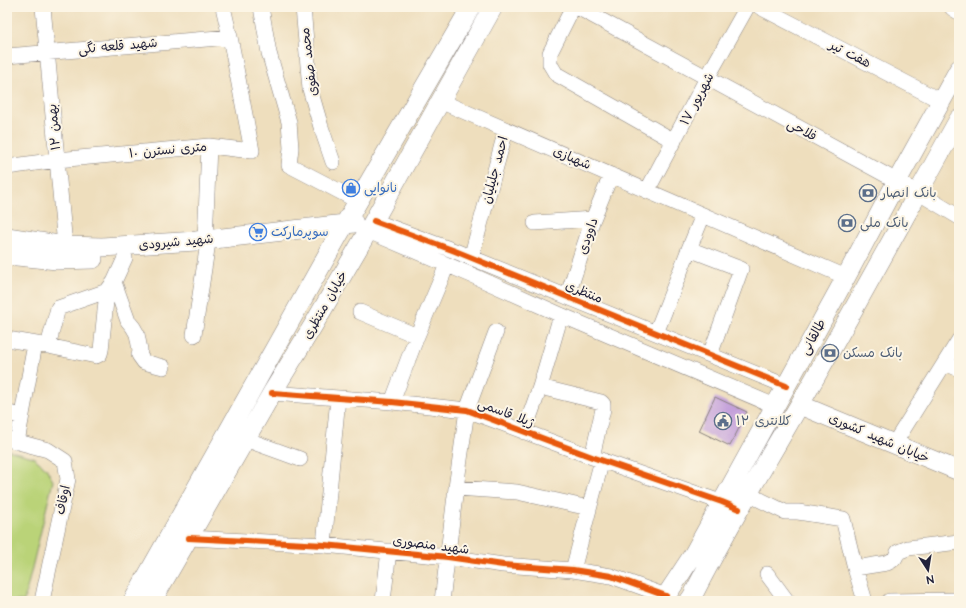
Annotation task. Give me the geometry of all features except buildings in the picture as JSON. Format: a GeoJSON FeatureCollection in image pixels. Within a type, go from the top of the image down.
{"type":"FeatureCollection","features":[{"type":"Feature","properties":{"kind":"main road","name":"خیابان منتظری"},"geometry":{"type":"LineString","coordinates":[[133,601],[342,229],[471,7]]}},
{"type":"Feature","properties":{"kind":"main road","name":"خیابان منتظری"},"geometry":{"type":"LineString","coordinates":[[152,601],[245,439],[371,226],[493,7]]}},
{"type":"Feature","properties":{"kind":"main road"},"geometry":{"type":"LineString","coordinates":[[954,7],[959,10]]}},
{"type":"Feature","properties":{"kind":"main road","name":"طالقانی"},"geometry":{"type":"LineString","coordinates":[[689,601],[709,563],[736,501],[731,486],[959,69]]}},
{"type":"Feature","properties":{"kind":"main road","name":"طالقانی"},"geometry":{"type":"LineString","coordinates":[[664,598],[693,555],[736,501],[800,405],[958,123]]}},
{"type":"Feature","properties":{"kind":"main road","name":"شهید شیرودی"},"geometry":{"type":"LineString","coordinates":[[7,255],[57,260],[125,258],[206,244],[371,226]]}},
{"type":"Feature","properties":{"kind":"main road","name":"شهید شیرودی"},"geometry":{"type":"LineString","coordinates":[[7,237],[65,246],[102,247],[206,244]]}},
{"type":"Feature","properties":{"kind":"main road","name":"خیابان شهید کشوری"},"geometry":{"type":"LineString","coordinates":[[800,405],[959,471]]}},
{"type":"Feature","properties":{"kind":"street","name":"۱۲ بهمن"},"geometry":{"type":"LineString","coordinates":[[43,7],[65,246]]}},
{"type":"Feature","properties":{"kind":"street","name":"۱۰ متری نسترن"},"geometry":{"type":"LineString","coordinates":[[7,167],[57,160],[209,146],[252,151],[223,7]]}},
{"type":"Feature","properties":{"kind":"street"},"geometry":{"type":"LineString","coordinates":[[262,7],[269,53],[289,122],[291,148],[289,165],[358,201]]}},
{"type":"Feature","properties":{"kind":"street","name":"محمد صفوی"},"geometry":{"type":"LineString","coordinates":[[304,7],[310,89],[333,162]]}},
{"type":"Feature","properties":{"kind":"street"},"geometry":{"type":"LineString","coordinates":[[573,7],[550,53],[550,64],[556,74],[674,141]]}},
{"type":"Feature","properties":{"kind":"street","name":"فلاحی"},"geometry":{"type":"LineString","coordinates":[[577,7],[919,192],[959,217]]}},
{"type":"Feature","properties":{"kind":"street","name":"۱۷ شهریور"},"geometry":{"type":"LineString","coordinates":[[647,191],[747,7]]}},
{"type":"Feature","properties":{"kind":"street","name":"هفت تیر"},"geometry":{"type":"LineString","coordinates":[[760,7],[941,101]]}},
{"type":"Feature","properties":{"kind":"street","name":"شهید قلعه نگی"},"geometry":{"type":"LineString","coordinates":[[7,56],[230,37]]}},
{"type":"Feature","properties":{"kind":"street","name":"شهبازی"},"geometry":{"type":"LineString","coordinates":[[440,101],[846,277]]}},
{"type":"Feature","properties":{"kind":"street","name":"احمد جلیلیان"},"geometry":{"type":"LineString","coordinates":[[471,258],[506,130]]}},
{"type":"Feature","properties":{"kind":"street"},"geometry":{"type":"LineString","coordinates":[[194,335],[206,244],[209,146]]}},
{"type":"Feature","properties":{"kind":"street","name":"داوودی"},"geometry":{"type":"LineString","coordinates":[[567,296],[593,219],[611,175]]}},
{"type":"Feature","properties":{"kind":"street"},"geometry":{"type":"LineString","coordinates":[[656,333],[703,215]]}},
{"type":"Feature","properties":{"kind":"street"},"geometry":{"type":"LineString","coordinates":[[535,223],[593,219]]}},
{"type":"Feature","properties":{"kind":"street"},"geometry":{"type":"LineString","coordinates":[[371,226],[447,265],[775,406]]}},
{"type":"Feature","properties":{"kind":"street","name":"منتظری"},"geometry":{"type":"LineString","coordinates":[[371,226],[471,258],[786,386]]}},
{"type":"Feature","properties":{"kind":"street"},"geometry":{"type":"LineString","coordinates":[[689,249],[741,269],[710,355]]}},
{"type":"Feature","properties":{"kind":"street"},"geometry":{"type":"LineString","coordinates":[[7,339],[96,356],[100,354],[110,287],[125,258]]}},
{"type":"Feature","properties":{"kind":"street"},"geometry":{"type":"LineString","coordinates":[[392,402],[417,336],[447,265]]}},
{"type":"Feature","properties":{"kind":"street"},"geometry":{"type":"LineString","coordinates":[[12,441],[22,417],[42,345],[58,308],[110,287]]}},
{"type":"Feature","properties":{"kind":"street"},"geometry":{"type":"LineString","coordinates":[[110,287],[128,321],[137,334],[140,350],[139,355],[144,362],[163,367]]}},
{"type":"Feature","properties":{"kind":"street"},"geometry":{"type":"LineString","coordinates":[[360,312],[417,336]]}},
{"type":"Feature","properties":{"kind":"street"},"geometry":{"type":"LineString","coordinates":[[524,432],[540,387],[561,315]]}},
{"type":"Feature","properties":{"kind":"street"},"geometry":{"type":"LineString","coordinates":[[442,601],[467,410],[496,332]]}},
{"type":"Feature","properties":{"kind":"street"},"geometry":{"type":"LineString","coordinates":[[894,444],[959,340]]}},
{"type":"Feature","properties":{"kind":"street"},"geometry":{"type":"LineString","coordinates":[[945,363],[959,369]]}},
{"type":"Feature","properties":{"kind":"street"},"geometry":{"type":"LineString","coordinates":[[540,387],[601,402],[603,409],[589,508],[573,570]]}},
{"type":"Feature","properties":{"kind":"street","name":"ژیلا قاسمی"},"geometry":{"type":"LineString","coordinates":[[272,393],[392,402],[467,410],[597,458],[736,501],[785,512],[798,512],[842,519],[855,568]]}},
{"type":"Feature","properties":{"kind":"street"},"geometry":{"type":"LineString","coordinates":[[324,545],[338,398]]}},
{"type":"Feature","properties":{"kind":"street"},"geometry":{"type":"LineString","coordinates":[[7,412],[22,417]]}},
{"type":"Feature","properties":{"kind":"street"},"geometry":{"type":"LineString","coordinates":[[245,439],[300,459]]}},
{"type":"Feature","properties":{"kind":"street","name":"اوقاف"},"geometry":{"type":"LineString","coordinates":[[12,441],[48,450],[66,461],[68,479],[42,601]]}},
{"type":"Feature","properties":{"kind":"street"},"geometry":{"type":"LineString","coordinates":[[456,488],[517,492],[589,508]]}},
{"type":"Feature","properties":{"kind":"street","name":"شهید منصوری"},"geometry":{"type":"LineString","coordinates":[[189,538],[324,545],[448,557],[503,565],[573,570],[611,576],[664,598]]}},
{"type":"Feature","properties":{"kind":"street"},"geometry":{"type":"LineString","coordinates":[[865,601],[855,568],[887,563],[895,558],[898,552],[908,548],[959,542]]}},
{"type":"Feature","properties":{"kind":"street"},"geometry":{"type":"LineString","coordinates":[[383,601],[389,551]]}},
{"type":"Feature","properties":{"kind":"street"},"geometry":{"type":"LineString","coordinates":[[767,574],[787,601]]}},
{"type":"Feature","properties":{"kind":"street"},"geometry":{"type":"LineString","coordinates":[[889,601],[959,600]]}},
{"type":"Feature","properties":{"kind":"green space"},"geometry":{"type":"Polygon","coordinates":[[[7,450],[33,457],[46,468],[53,481],[24,601],[7,601],[7,450]]]}},
{"type":"Feature","properties":{"kind":"cycle path"},"geometry":{"type":"LineString","coordinates":[[374,221],[455,251],[786,386]]}},
{"type":"Feature","properties":{"kind":"cycle path"},"geometry":{"type":"LineString","coordinates":[[272,393],[392,402],[467,410],[592,457],[739,509]]}},
{"type":"Feature","properties":{"kind":"cycle path"},"geometry":{"type":"LineString","coordinates":[[189,538],[324,545],[448,557],[503,565],[573,570],[611,576],[666,596]]}},
{"type":"Feature","properties":{"kind":"place","name":"نانوایی"},"geometry":{"type":"Point","coordinates":[351,188]}},
{"type":"Feature","properties":{"kind":"place","name":"بانک انصار"},"geometry":{"type":"Point","coordinates":[868,193]}},
{"type":"Feature","properties":{"kind":"place","name":"بانک ملی"},"geometry":{"type":"Point","coordinates":[847,223]}},
{"type":"Feature","properties":{"kind":"place","name":"سوپرمارکت"},"geometry":{"type":"Point","coordinates":[258,232]}},
{"type":"Feature","properties":{"kind":"place","name":"بانک مسکن"},"geometry":{"type":"Point","coordinates":[830,353]}},
{"type":"Feature","properties":{"kind":"place","name":"کلانتری ۱۲"},"geometry":{"type":"Point","coordinates":[723,421]}}]}
